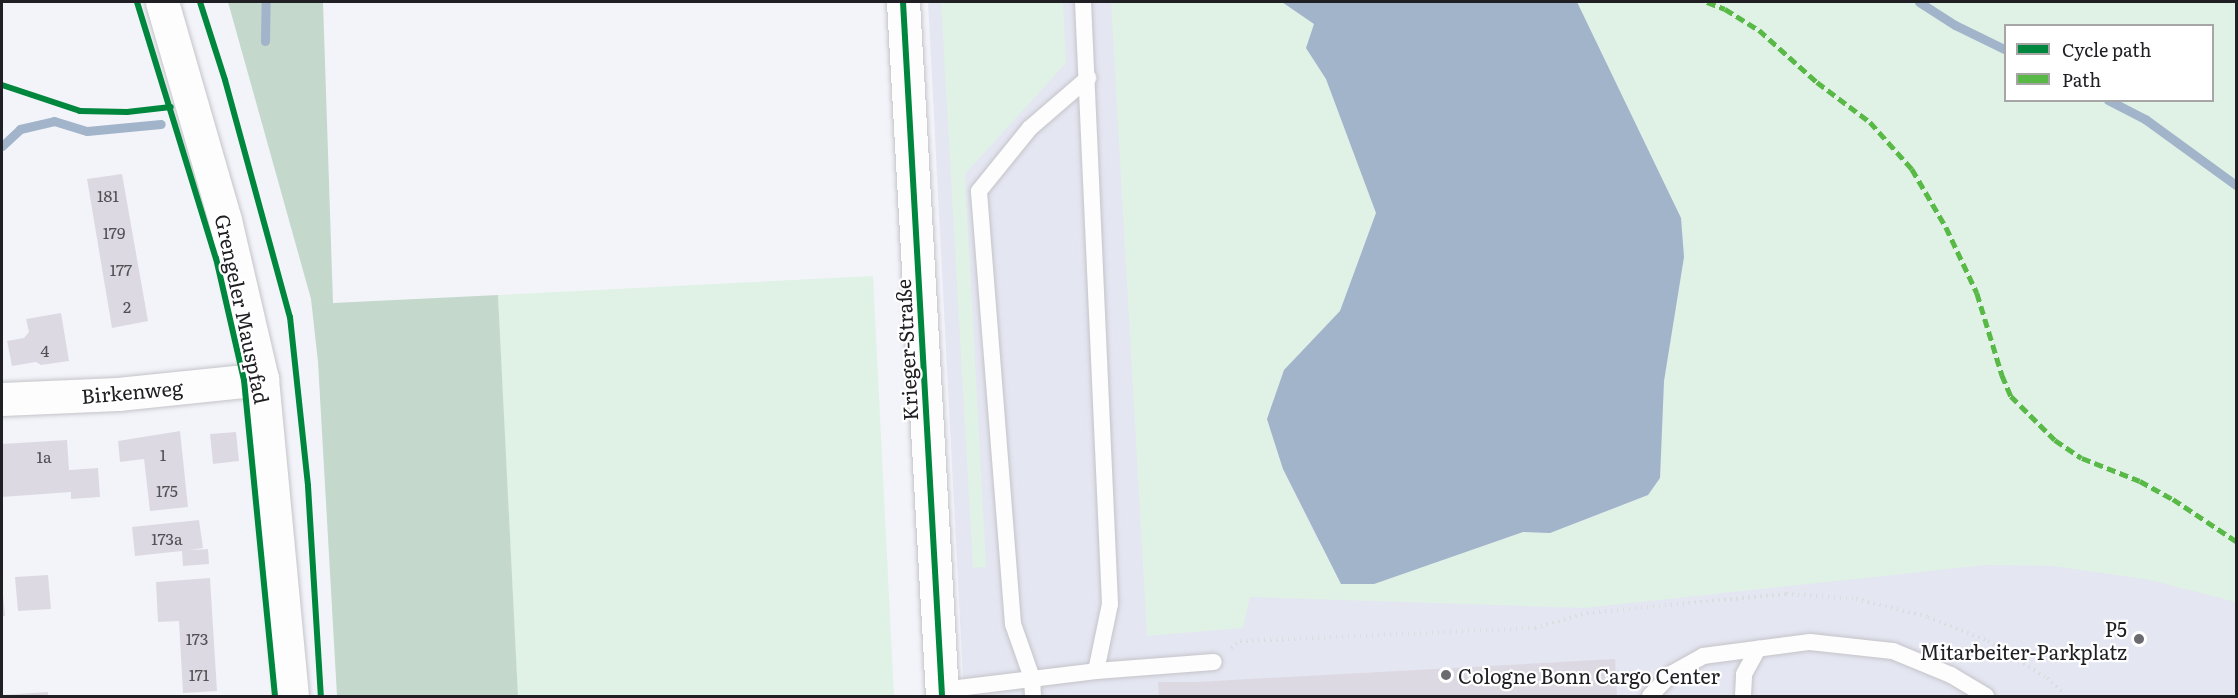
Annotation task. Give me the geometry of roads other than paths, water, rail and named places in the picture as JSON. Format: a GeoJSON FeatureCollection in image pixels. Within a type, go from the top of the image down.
{"type":"FeatureCollection","features":[{"type":"Feature","properties":{"kind":"street","name":"Grengeler Mauspfad"},"geometry":{"type":"LineString","coordinates":[[162,2],[225,220],[262,379],[292,696]]}},
{"type":"Feature","properties":{"kind":"street","name":"Krieger-Straße"},"geometry":{"type":"LineString","coordinates":[[903,2],[942,693]]}},
{"type":"Feature","properties":{"kind":"street","name":"Birkenweg"},"geometry":{"type":"LineString","coordinates":[[2,399],[118,394],[262,379]]}},
{"type":"Feature","properties":{"kind":"lane"},"geometry":{"type":"LineString","coordinates":[[1083,2],[1110,604],[1096,670]]}},
{"type":"Feature","properties":{"kind":"lane"},"geometry":{"type":"LineString","coordinates":[[1033,696],[1032,678],[1013,624],[979,191],[1030,128],[1088,78]]}},
{"type":"Feature","properties":{"kind":"lane"},"geometry":{"type":"LineString","coordinates":[[1650,696],[1671,674],[1703,656],[1810,642],[1893,651],[1951,675],[1971,692],[1986,696]]}},
{"type":"Feature","properties":{"kind":"lane"},"geometry":{"type":"LineString","coordinates":[[1743,696],[1744,674],[1758,649]]}},
{"type":"Feature","properties":{"kind":"lane"},"geometry":{"type":"LineString","coordinates":[[942,693],[1096,670],[1214,662]]}},
{"type":"Feature","properties":{"kind":"water"},"geometry":{"type":"Polygon","coordinates":[[[1282,2],[1577,2],[1681,218],[1684,257],[1664,381],[1660,478],[1648,495],[1550,533],[1523,532],[1374,584],[1341,584],[1283,469],[1267,419],[1284,370],[1340,311],[1376,213],[1326,79],[1306,48],[1314,24],[1282,2]]]}},
{"type":"Feature","properties":{"kind":"waterway"},"geometry":{"type":"LineString","coordinates":[[265,41],[266,2]]}},
{"type":"Feature","properties":{"kind":"waterway"},"geometry":{"type":"LineString","coordinates":[[1919,2],[1955,25],[2004,49]]}},
{"type":"Feature","properties":{"kind":"waterway"},"geometry":{"type":"LineString","coordinates":[[2112,102],[2145,119],[2236,185]]}},
{"type":"Feature","properties":{"kind":"waterway"},"geometry":{"type":"LineString","coordinates":[[2,146],[20,129],[54,121],[87,131],[161,124]]}},
{"type":"Feature","properties":{"kind":"place","name":"P5 Mitarbeiter-Parkplatz"},"geometry":{"type":"Point","coordinates":[2139,639]}},
{"type":"Feature","properties":{"kind":"place","name":"Cologne Bonn Cargo Center"},"geometry":{"type":"Point","coordinates":[1446,675]}}]}
